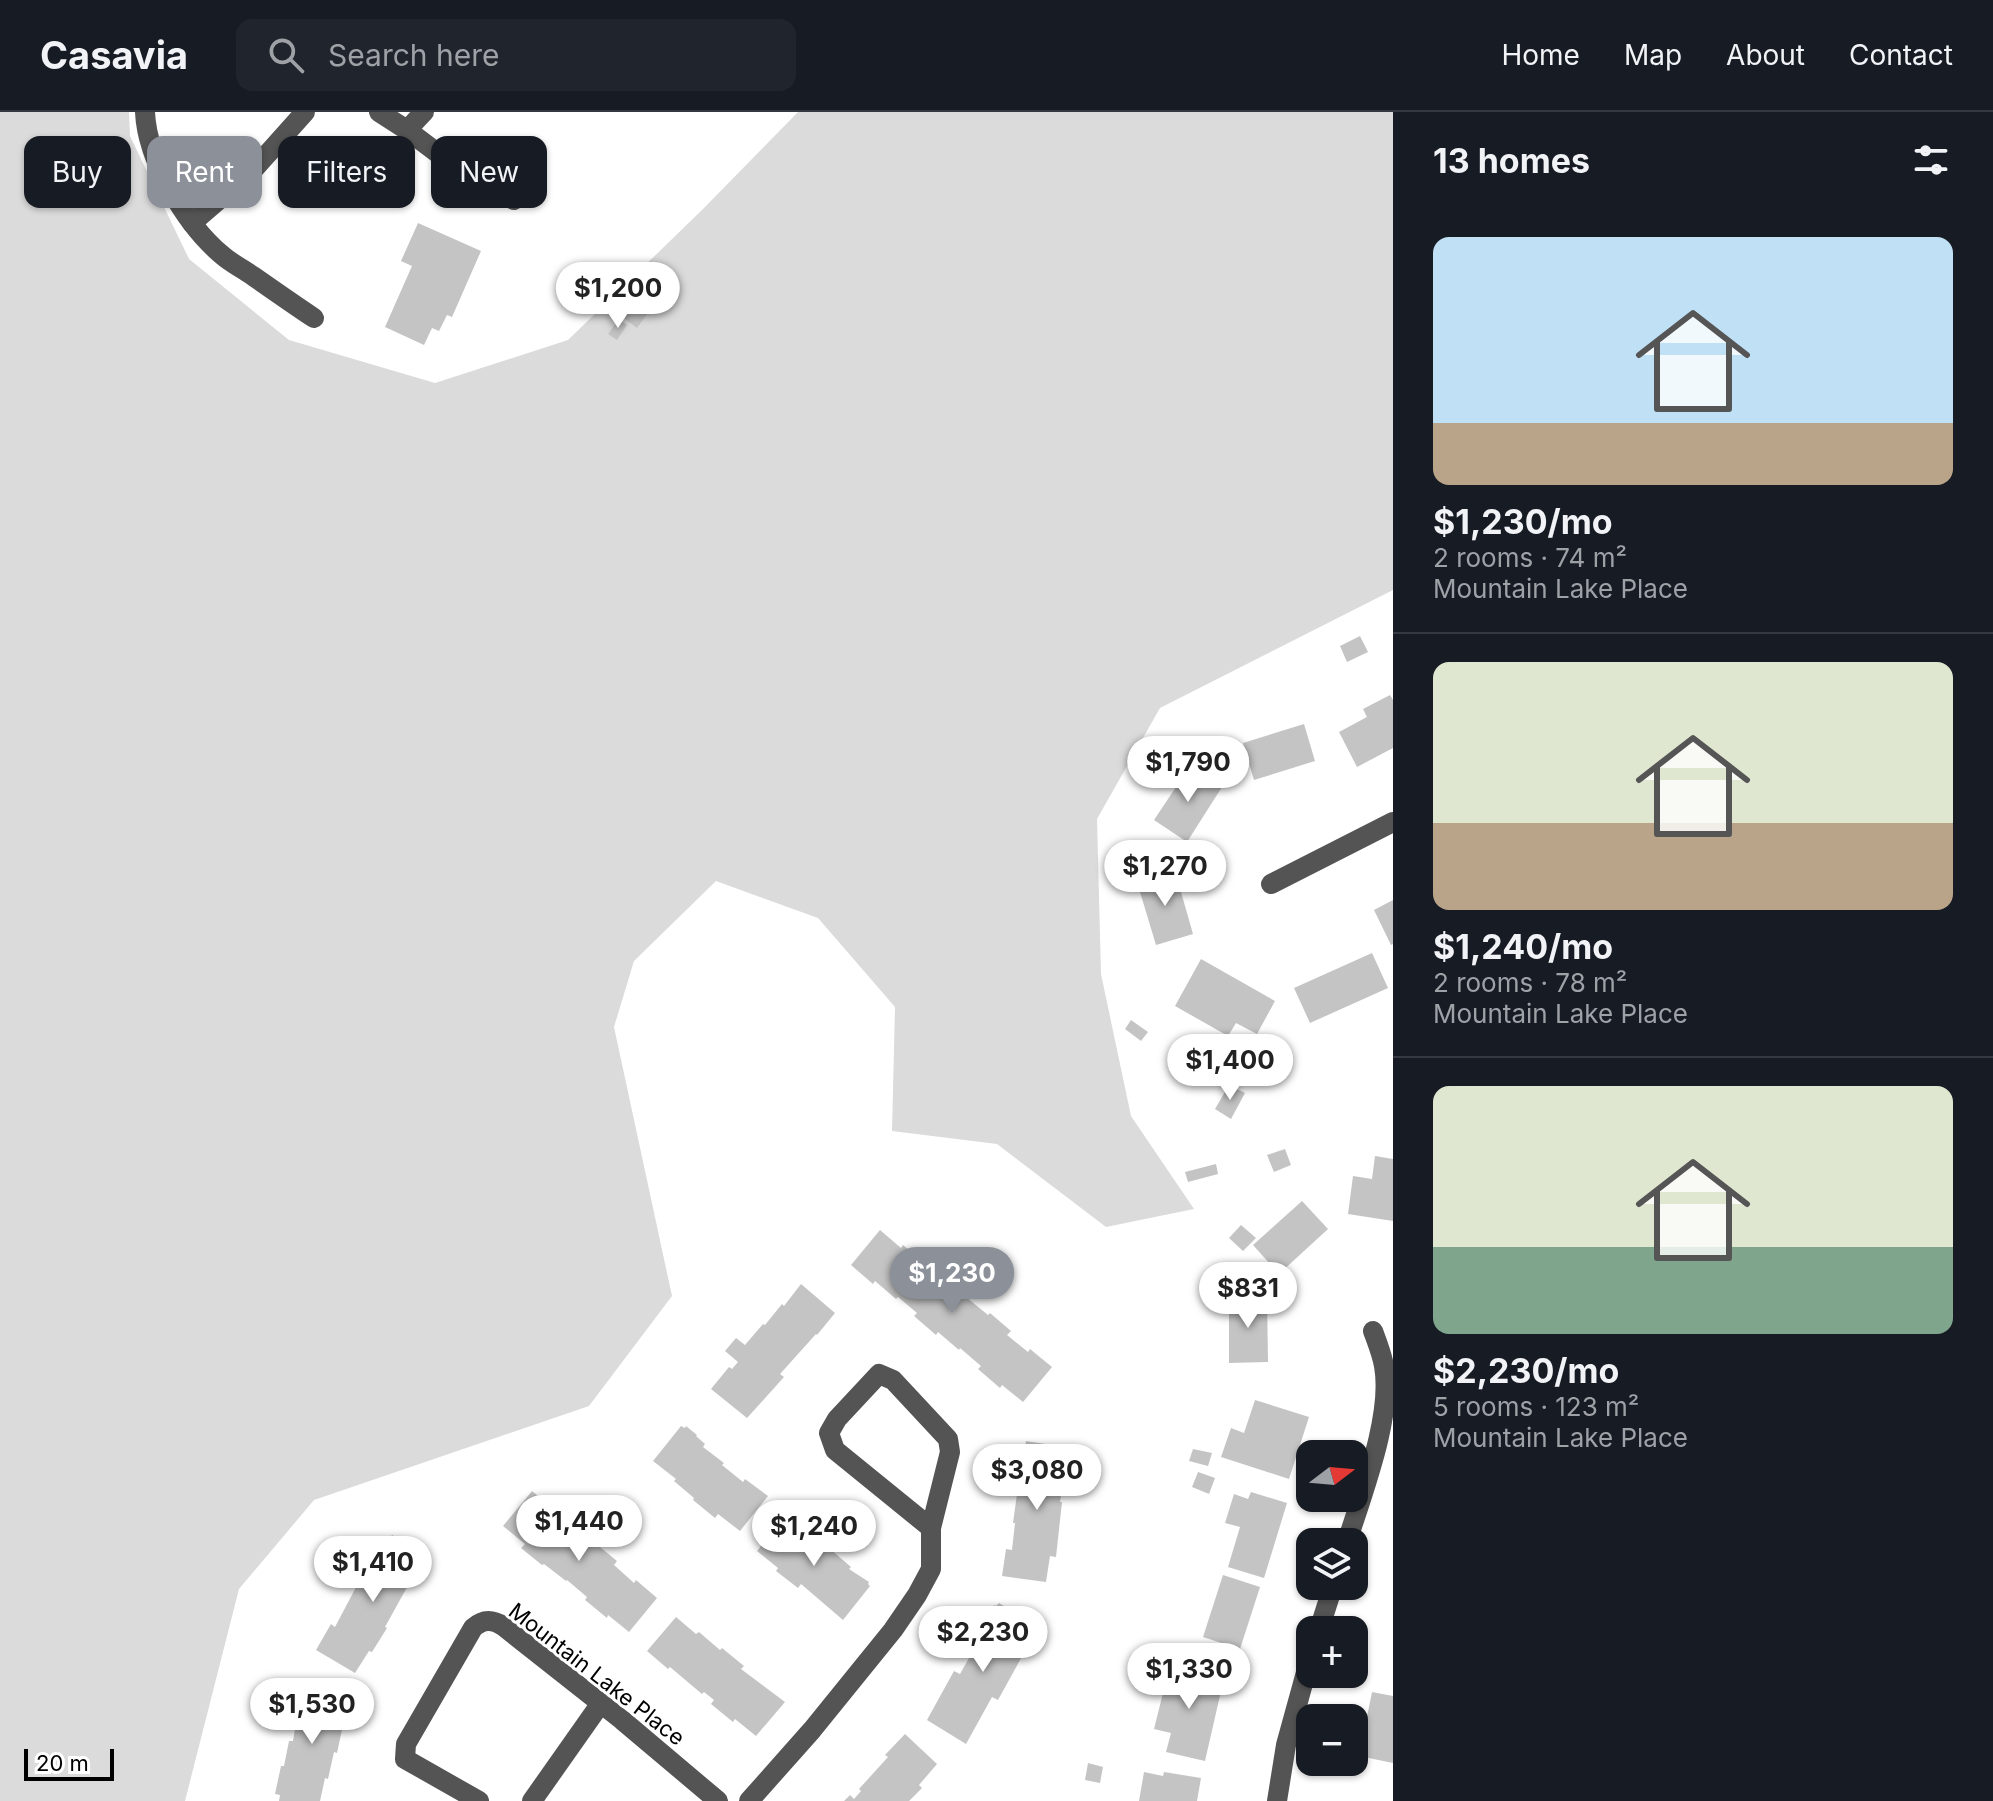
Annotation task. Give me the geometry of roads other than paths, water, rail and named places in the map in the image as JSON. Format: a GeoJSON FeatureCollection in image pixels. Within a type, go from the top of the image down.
{"type":"FeatureCollection","features":[{"type":"Feature","properties":{"kind":"street"},"geometry":{"type":"LineString","coordinates":[[145,112],[148,139],[156,158],[192,223],[221,254],[314,318]]}},
{"type":"Feature","properties":{"kind":"street"},"geometry":{"type":"LineString","coordinates":[[192,223],[253,170],[305,112]]}},
{"type":"Feature","properties":{"kind":"street"},"geometry":{"type":"LineString","coordinates":[[379,112],[431,148]]}},
{"type":"Feature","properties":{"kind":"street"},"geometry":{"type":"LineString","coordinates":[[407,130],[424,112]]}},
{"type":"Feature","properties":{"kind":"street"},"geometry":{"type":"LineString","coordinates":[[1271,884],[1393,822]]}},
{"type":"Feature","properties":{"kind":"street"},"geometry":{"type":"LineString","coordinates":[[1351,1528],[1382,1431],[1385,1368],[1373,1331]]}},
{"type":"Feature","properties":{"kind":"street"},"geometry":{"type":"LineString","coordinates":[[749,1801],[812,1730],[893,1630],[931,1569],[931,1528],[950,1452],[948,1439],[893,1380],[879,1374],[837,1419],[829,1433],[835,1450],[931,1528]]}},
{"type":"Feature","properties":{"kind":"street","name":"Mountain Lake Place"},"geometry":{"type":"LineString","coordinates":[[479,1801],[405,1759],[406,1744],[473,1628],[479,1622],[489,1620],[503,1626],[601,1703],[718,1801]]}},
{"type":"Feature","properties":{"kind":"street"},"geometry":{"type":"LineString","coordinates":[[1277,1801],[1286,1745],[1302,1688]]}},
{"type":"Feature","properties":{"kind":"street"},"geometry":{"type":"LineString","coordinates":[[532,1801],[601,1703]]}}]}
